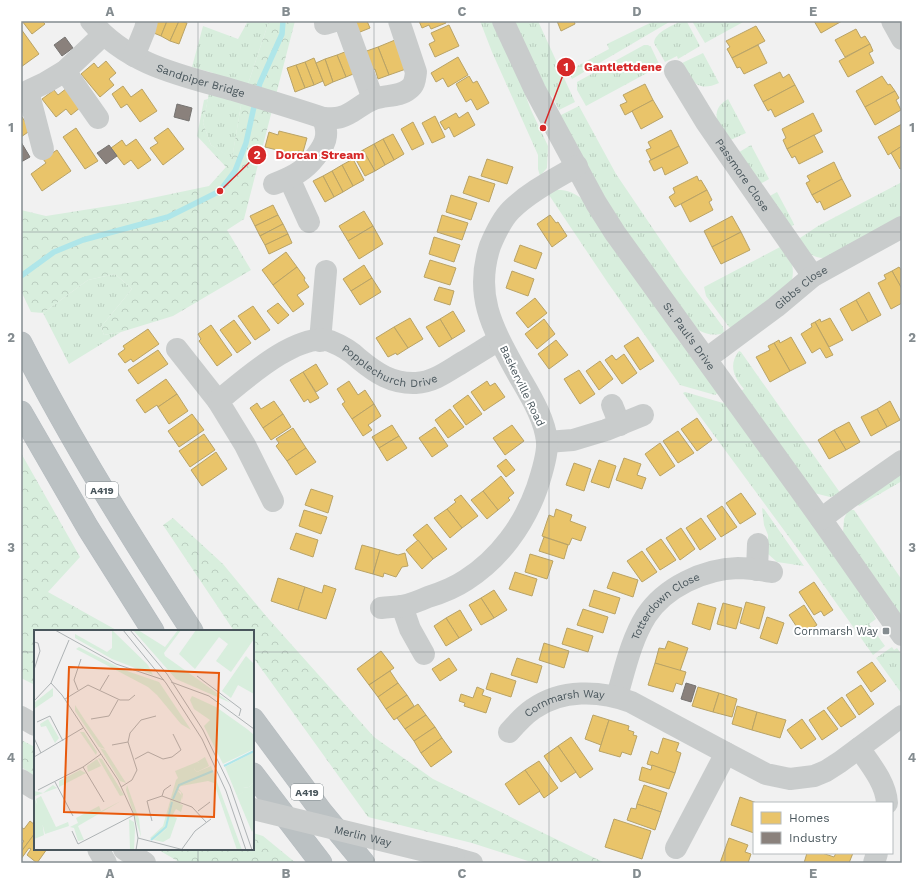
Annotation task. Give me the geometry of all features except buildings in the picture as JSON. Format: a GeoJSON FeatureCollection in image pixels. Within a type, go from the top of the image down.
{"type":"FeatureCollection","features":[{"type":"Feature","properties":{"kind":"highway","name":"A419"},"geometry":{"type":"LineString","coordinates":[[21,343],[40,381],[93,474],[191,630]]}},
{"type":"Feature","properties":{"kind":"highway","name":"A419"},"geometry":{"type":"LineString","coordinates":[[21,412],[88,528],[152,630]]}},
{"type":"Feature","properties":{"kind":"highway","name":"A419"},"geometry":{"type":"LineString","coordinates":[[254,720],[321,811],[364,863]]}},
{"type":"Feature","properties":{"kind":"highway","name":"A419"},"geometry":{"type":"LineString","coordinates":[[254,775],[321,863]]}},
{"type":"Feature","properties":{"kind":"street"},"geometry":{"type":"LineString","coordinates":[[134,56],[147,21]]}},
{"type":"Feature","properties":{"kind":"street","name":"Sandpiper Bridge"},"geometry":{"type":"LineString","coordinates":[[96,25],[134,56],[152,66],[268,100],[323,118],[332,119],[342,117],[373,99],[398,94],[409,90],[415,81],[416,72],[399,21]]}},
{"type":"Feature","properties":{"kind":"street","name":"St. Paul's Drive"},"geometry":{"type":"LineString","coordinates":[[503,21],[535,90],[596,203],[615,233],[821,519],[902,635]]}},
{"type":"Feature","properties":{"kind":"street"},"geometry":{"type":"LineString","coordinates":[[892,21],[902,39]]}},
{"type":"Feature","properties":{"kind":"street"},"geometry":{"type":"LineString","coordinates":[[335,22],[346,25],[373,99]]}},
{"type":"Feature","properties":{"kind":"street"},"geometry":{"type":"LineString","coordinates":[[43,149],[28,90],[65,71],[96,25]]}},
{"type":"Feature","properties":{"kind":"street"},"geometry":{"type":"LineString","coordinates":[[65,71],[98,118]]}},
{"type":"Feature","properties":{"kind":"street","name":"Passmore Close"},"geometry":{"type":"LineString","coordinates":[[675,71],[706,122],[813,276]]}},
{"type":"Feature","properties":{"kind":"street"},"geometry":{"type":"LineString","coordinates":[[309,222],[281,181],[298,173],[306,167],[323,145],[326,137],[326,128],[323,118]]}},
{"type":"Feature","properties":{"kind":"street","name":"Baskerville Road"},"geometry":{"type":"LineString","coordinates":[[424,654],[410,629],[392,607],[435,595],[454,587],[467,580],[482,568],[507,543],[519,527],[534,497],[544,463],[547,442],[542,422],[499,340],[489,316],[485,300],[485,269],[493,238],[511,210],[525,198],[577,166]]}},
{"type":"Feature","properties":{"kind":"street","name":"Gibbs Close"},"geometry":{"type":"LineString","coordinates":[[706,359],[776,307],[813,276],[902,227]]}},
{"type":"Feature","properties":{"kind":"street"},"geometry":{"type":"LineString","coordinates":[[320,341],[326,271]]}},
{"type":"Feature","properties":{"kind":"street","name":"Popplechurch Drive"},"geometry":{"type":"LineString","coordinates":[[218,401],[290,348],[303,343],[329,341],[348,350],[383,377],[398,382],[416,383],[428,381],[440,376],[499,340]]}},
{"type":"Feature","properties":{"kind":"street"},"geometry":{"type":"LineString","coordinates":[[177,349],[218,401],[245,445],[273,501]]}},
{"type":"Feature","properties":{"kind":"street"},"geometry":{"type":"LineString","coordinates":[[547,442],[573,440],[616,415],[643,416]]}},
{"type":"Feature","properties":{"kind":"street"},"geometry":{"type":"LineString","coordinates":[[821,519],[902,461]]}},
{"type":"Feature","properties":{"kind":"street","name":"Totterdown Close"},"geometry":{"type":"LineString","coordinates":[[617,696],[632,645],[651,610],[668,593],[682,584],[714,571],[740,568],[764,571],[758,544]]}},
{"type":"Feature","properties":{"kind":"street","name":"Cornmarsh Way"},"geometry":{"type":"LineString","coordinates":[[508,732],[533,708],[549,700],[565,695],[602,693],[617,696],[643,708],[766,774],[790,779],[814,776],[826,770],[860,748],[902,716]]}},
{"type":"Feature","properties":{"kind":"street"},"geometry":{"type":"LineString","coordinates":[[21,717],[34,724]]}},
{"type":"Feature","properties":{"kind":"street"},"geometry":{"type":"LineString","coordinates":[[860,748],[882,784],[887,797],[887,802]]}},
{"type":"Feature","properties":{"kind":"street"},"geometry":{"type":"LineString","coordinates":[[676,848],[726,753]]}},
{"type":"Feature","properties":{"kind":"street"},"geometry":{"type":"LineString","coordinates":[[21,780],[34,788]]}},
{"type":"Feature","properties":{"kind":"street","name":"Merlin Way"},"geometry":{"type":"LineString","coordinates":[[254,809],[463,860]]}},
{"type":"Feature","properties":{"kind":"street"},"geometry":{"type":"LineString","coordinates":[[99,850],[106,863]]}},
{"type":"Feature","properties":{"kind":"green space"},"geometry":{"type":"Polygon","coordinates":[[[248,21],[269,21],[241,105],[232,159],[211,145],[203,123],[213,73],[192,67],[203,26],[238,39],[248,21]]]}},
{"type":"Feature","properties":{"kind":"green space"},"geometry":{"type":"Polygon","coordinates":[[[269,21],[295,21],[244,219],[227,230],[251,270],[173,316],[121,332],[104,335],[101,327],[132,289],[115,274],[88,280],[43,313],[31,312],[21,291],[21,210],[46,216],[128,203],[209,186],[226,167],[197,136],[204,100],[208,99],[203,123],[211,145],[232,158],[241,105],[269,21]]]}},
{"type":"Feature","properties":{"kind":"green space"},"geometry":{"type":"Polygon","coordinates":[[[480,21],[492,21],[548,146],[547,168],[540,176],[538,169],[538,155],[492,52],[480,21]]]}},
{"type":"Feature","properties":{"kind":"green space"},"geometry":{"type":"Polygon","coordinates":[[[514,21],[538,21],[575,102],[559,110],[552,96],[548,93],[514,21]]]}},
{"type":"Feature","properties":{"kind":"green space"},"geometry":{"type":"Polygon","coordinates":[[[654,21],[671,21],[572,79],[568,71],[609,49],[607,44],[654,21]]]}},
{"type":"Feature","properties":{"kind":"green space"},"geometry":{"type":"Polygon","coordinates":[[[681,21],[687,22],[700,46],[678,59],[677,56],[665,62],[654,43],[655,39],[664,30],[681,21]]]}},
{"type":"Feature","properties":{"kind":"green space"},"geometry":{"type":"Polygon","coordinates":[[[692,21],[745,21],[705,43],[692,21]]]}},
{"type":"Feature","properties":{"kind":"green space"},"geometry":{"type":"Polygon","coordinates":[[[644,45],[651,47],[660,66],[586,106],[577,90],[577,82],[644,45]]]}},
{"type":"Feature","properties":{"kind":"green space"},"geometry":{"type":"Polygon","coordinates":[[[703,53],[719,83],[711,86],[700,86],[691,80],[680,64],[703,53]]]}},
{"type":"Feature","properties":{"kind":"green space"},"geometry":{"type":"Polygon","coordinates":[[[728,99],[746,133],[726,142],[718,125],[717,113],[718,108],[728,99]]]}},
{"type":"Feature","properties":{"kind":"green space"},"geometry":{"type":"Polygon","coordinates":[[[579,106],[616,174],[683,273],[723,327],[724,333],[715,335],[707,334],[692,326],[630,239],[557,117],[579,106]]]}},
{"type":"Feature","properties":{"kind":"green space"},"geometry":{"type":"Polygon","coordinates":[[[751,145],[769,179],[760,184],[736,154],[751,145]]]}},
{"type":"Feature","properties":{"kind":"green space"},"geometry":{"type":"Polygon","coordinates":[[[902,182],[902,218],[824,258],[819,258],[812,255],[805,250],[797,240],[818,226],[902,182]]]}},
{"type":"Feature","properties":{"kind":"green space"},"geometry":{"type":"Polygon","coordinates":[[[554,190],[570,192],[584,200],[719,392],[715,395],[680,385],[608,283],[547,192],[554,190]]]}},
{"type":"Feature","properties":{"kind":"green space"},"geometry":{"type":"Polygon","coordinates":[[[777,192],[794,225],[789,227],[768,197],[777,192]]]}},
{"type":"Feature","properties":{"kind":"green space"},"geometry":{"type":"Polygon","coordinates":[[[782,246],[792,266],[792,280],[733,329],[729,327],[706,296],[704,287],[782,246]]]}},
{"type":"Feature","properties":{"kind":"green space"},"geometry":{"type":"Polygon","coordinates":[[[115,274],[132,289],[101,327],[104,335],[121,332],[69,364],[43,313],[88,280],[115,274]]]}},
{"type":"Feature","properties":{"kind":"green space"},"geometry":{"type":"Polygon","coordinates":[[[739,351],[841,494],[830,497],[814,493],[739,392],[744,389],[737,380],[733,366],[739,351]]]}},
{"type":"Feature","properties":{"kind":"green space"},"geometry":{"type":"Polygon","coordinates":[[[685,392],[723,403],[726,402],[866,600],[876,619],[869,624],[885,646],[873,655],[803,556],[683,393],[685,392]]]}},
{"type":"Feature","properties":{"kind":"green space"},"geometry":{"type":"Polygon","coordinates":[[[21,453],[80,557],[48,592],[116,630],[34,630],[34,684],[21,678],[21,453]]]}},
{"type":"Feature","properties":{"kind":"green space"},"geometry":{"type":"Polygon","coordinates":[[[902,470],[902,481],[859,506],[856,503],[902,470]]]}},
{"type":"Feature","properties":{"kind":"green space"},"geometry":{"type":"Polygon","coordinates":[[[762,508],[804,566],[777,562],[768,554],[768,535],[764,525],[762,508]]]}},
{"type":"Feature","properties":{"kind":"green space"},"geometry":{"type":"Polygon","coordinates":[[[848,510],[854,510],[902,580],[902,621],[843,533],[844,519],[848,510]]]}},
{"type":"Feature","properties":{"kind":"green space"},"geometry":{"type":"Polygon","coordinates":[[[173,518],[223,564],[266,616],[374,737],[433,779],[605,863],[534,863],[472,843],[368,817],[254,658],[254,630],[233,630],[163,525],[173,518]]]}},
{"type":"Feature","properties":{"kind":"green space"},"geometry":{"type":"Polygon","coordinates":[[[892,647],[894,650],[897,648],[902,655],[902,694],[876,658],[892,647]]]}},
{"type":"Feature","properties":{"kind":"green space"},"geometry":{"type":"Polygon","coordinates":[[[21,740],[34,746],[34,775],[21,767],[21,740]]]}},
{"type":"Feature","properties":{"kind":"green space"},"geometry":{"type":"Polygon","coordinates":[[[254,833],[263,836],[296,863],[181,863],[159,850],[254,850],[254,833]]]}},
{"type":"Feature","properties":{"kind":"waterway"},"geometry":{"type":"LineString","coordinates":[[257,93],[282,34],[283,21]]}},
{"type":"Feature","properties":{"kind":"waterway"},"geometry":{"type":"LineString","coordinates":[[21,276],[54,252],[83,240],[168,217],[220,191],[235,171],[246,143],[255,102]]}},
{"type":"Feature","properties":{"kind":"place","name":"Gantlettdene"},"geometry":{"type":"Point","coordinates":[543,128]}},
{"type":"Feature","properties":{"kind":"place","name":"Dorcan Stream"},"geometry":{"type":"Point","coordinates":[220,191]}},
{"type":"Feature","properties":{"kind":"place","name":"Cornmarsh Way"},"geometry":{"type":"Point","coordinates":[886,631]}}]}
